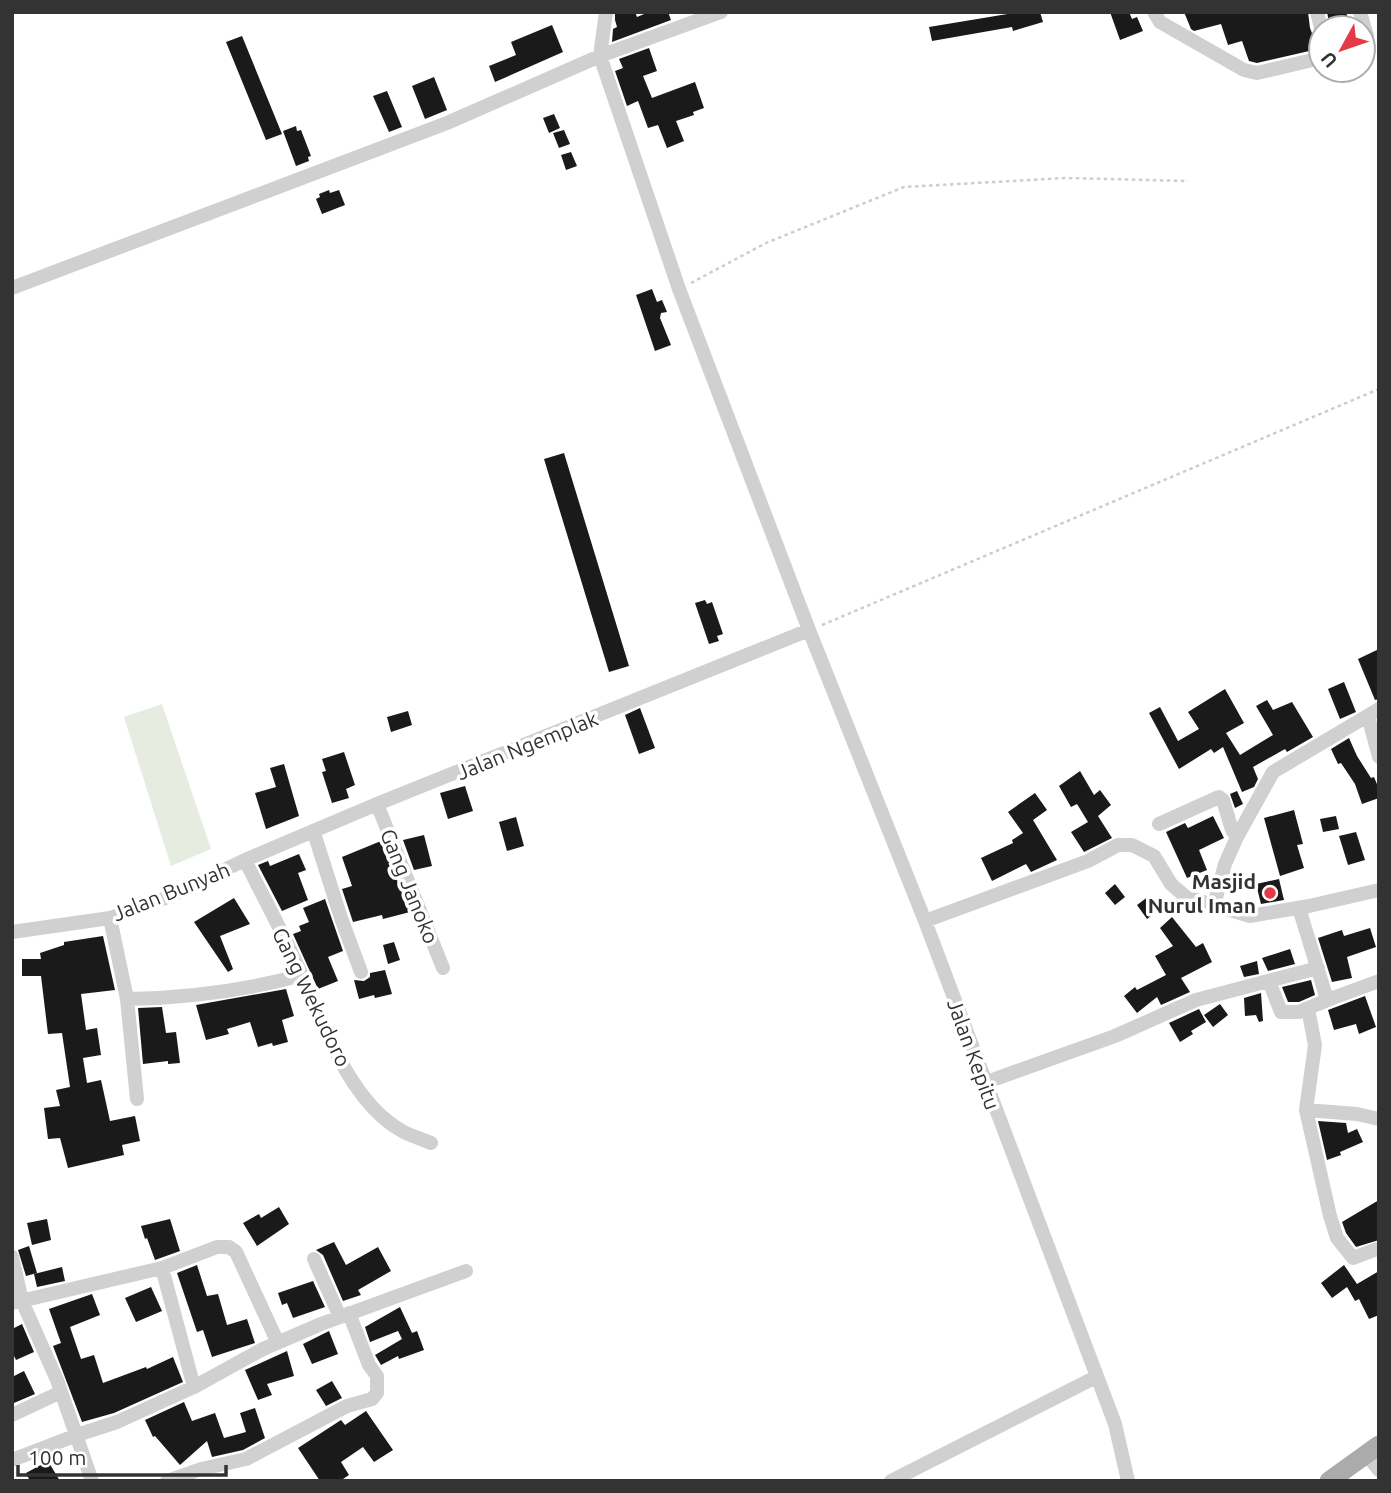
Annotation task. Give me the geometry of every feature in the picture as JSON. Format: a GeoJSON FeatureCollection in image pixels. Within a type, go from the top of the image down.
{"type":"FeatureCollection","features":[{"type":"Feature","properties":{"kind":"main road"},"geometry":{"type":"LineString","coordinates":[[1338,1478],[1375,1456]]}},
{"type":"Feature","properties":{"kind":"street"},"geometry":{"type":"LineString","coordinates":[[600,57],[606,12]]}},
{"type":"Feature","properties":{"kind":"street"},"geometry":{"type":"LineString","coordinates":[[12,288],[447,123],[600,57],[721,12]]}},
{"type":"Feature","properties":{"kind":"street"},"geometry":{"type":"LineString","coordinates":[[1154,12],[1160,22],[1244,71],[1257,73],[1307,61]]}},
{"type":"Feature","properties":{"kind":"street","name":"Jalan Kepitu"},"geometry":{"type":"LineString","coordinates":[[600,57],[679,289],[809,630],[925,921],[1115,1424],[1128,1481]]}},
{"type":"Feature","properties":{"kind":"street","name":"Jalan Ngemplak"},"geometry":{"type":"LineString","coordinates":[[245,860],[809,630]]}},
{"type":"Feature","properties":{"kind":"street"},"geometry":{"type":"LineString","coordinates":[[1214,905],[1225,864],[1273,772],[1373,712],[1379,757]]}},
{"type":"Feature","properties":{"kind":"street"},"geometry":{"type":"LineString","coordinates":[[1158,824],[1219,797],[1229,814],[1230,825],[1237,837]]}},
{"type":"Feature","properties":{"kind":"street","name":"Gang Janoko"},"geometry":{"type":"LineString","coordinates":[[377,804],[443,968]]}},
{"type":"Feature","properties":{"kind":"street"},"geometry":{"type":"LineString","coordinates":[[314,833],[361,972]]}},
{"type":"Feature","properties":{"kind":"street"},"geometry":{"type":"LineString","coordinates":[[925,921],[1088,861],[1118,845],[1132,845],[1154,856],[1171,884],[1186,897],[1250,916],[1379,890]]}},
{"type":"Feature","properties":{"kind":"street","name":"Jalan Bunyah"},"geometry":{"type":"LineString","coordinates":[[12,932],[110,918],[163,899],[245,860]]}},
{"type":"Feature","properties":{"kind":"street","name":"Gang Wekudoro"},"geometry":{"type":"LineString","coordinates":[[245,860],[302,975],[325,1033],[366,1098],[401,1130],[432,1143]]}},
{"type":"Feature","properties":{"kind":"street"},"geometry":{"type":"LineString","coordinates":[[1299,908],[1325,993],[1330,999]]}},
{"type":"Feature","properties":{"kind":"street"},"geometry":{"type":"LineString","coordinates":[[110,918],[127,999],[137,1099]]}},
{"type":"Feature","properties":{"kind":"street"},"geometry":{"type":"LineString","coordinates":[[984,1083],[1115,1036],[1196,1000],[1318,968]]}},
{"type":"Feature","properties":{"kind":"street"},"geometry":{"type":"LineString","coordinates":[[127,999],[173,999],[208,995],[261,987],[302,975]]}},
{"type":"Feature","properties":{"kind":"street"},"geometry":{"type":"LineString","coordinates":[[1269,981],[1281,1012],[1307,1010],[1379,981]]}},
{"type":"Feature","properties":{"kind":"street"},"geometry":{"type":"LineString","coordinates":[[1307,1010],[1315,1045],[1306,1110],[1337,1238],[1353,1258],[1378,1250]]}},
{"type":"Feature","properties":{"kind":"street"},"geometry":{"type":"LineString","coordinates":[[1306,1110],[1357,1114],[1379,1119]]}},
{"type":"Feature","properties":{"kind":"street"},"geometry":{"type":"LineString","coordinates":[[17,1302],[162,1268],[217,1247],[229,1247],[236,1252],[278,1343]]}},
{"type":"Feature","properties":{"kind":"street"},"geometry":{"type":"LineString","coordinates":[[12,1257],[17,1302],[61,1392],[92,1481]]}},
{"type":"Feature","properties":{"kind":"street"},"geometry":{"type":"LineString","coordinates":[[167,1481],[201,1469],[246,1459],[347,1406],[372,1399],[377,1393],[377,1377],[314,1259]]}},
{"type":"Feature","properties":{"kind":"street"},"geometry":{"type":"LineString","coordinates":[[162,1268],[194,1387]]}},
{"type":"Feature","properties":{"kind":"street"},"geometry":{"type":"LineString","coordinates":[[12,1460],[77,1434],[117,1422],[194,1387],[278,1343],[344,1315],[466,1271]]}},
{"type":"Feature","properties":{"kind":"street"},"geometry":{"type":"LineString","coordinates":[[891,1481],[1096,1377]]}},
{"type":"Feature","properties":{"kind":"street"},"geometry":{"type":"LineString","coordinates":[[12,1415],[61,1392]]}},
{"type":"Feature","properties":{"kind":"path"},"geometry":{"type":"LineString","coordinates":[[679,289],[765,243],[904,187],[1065,178],[1188,181]]}},
{"type":"Feature","properties":{"kind":"path"},"geometry":{"type":"LineString","coordinates":[[809,630],[1379,389]]}},
{"type":"Feature","properties":{"kind":"shaded area"},"geometry":{"type":"Polygon","coordinates":[[[162,704],[211,849],[171,866],[124,717],[162,704]]]}},
{"type":"Feature","properties":{"kind":"building"},"geometry":{"type":"Polygon","coordinates":[[[615,12],[635,12],[637,17],[649,12],[668,12],[671,20],[612,42],[613,29],[617,27],[615,12]]]}},
{"type":"Feature","properties":{"kind":"building"},"geometry":{"type":"Polygon","coordinates":[[[1020,12],[1040,12],[1043,22],[1013,31],[1012,27],[932,41],[929,27],[1020,12]]]}},
{"type":"Feature","properties":{"kind":"building"},"geometry":{"type":"Polygon","coordinates":[[[1110,12],[1129,12],[1132,19],[1137,17],[1143,31],[1120,40],[1110,12]]]}},
{"type":"Feature","properties":{"kind":"building"},"geometry":{"type":"Polygon","coordinates":[[[1184,12],[1308,12],[1307,52],[1257,63],[1249,61],[1242,41],[1228,45],[1221,24],[1194,31],[1184,12]]]}},
{"type":"Feature","properties":{"kind":"building"},"geometry":{"type":"Polygon","coordinates":[[[1327,12],[1347,14],[1327,14],[1327,12]]]}},
{"type":"Feature","properties":{"kind":"building"},"geometry":{"type":"Polygon","coordinates":[[[552,25],[563,52],[495,82],[489,66],[516,55],[511,42],[552,25]]]}},
{"type":"Feature","properties":{"kind":"building"},"geometry":{"type":"Polygon","coordinates":[[[242,36],[282,134],[266,140],[226,42],[242,36]]]}},
{"type":"Feature","properties":{"kind":"building"},"geometry":{"type":"Polygon","coordinates":[[[649,48],[657,71],[643,76],[652,98],[695,82],[704,108],[693,112],[694,115],[676,121],[684,141],[667,148],[658,125],[648,128],[638,101],[627,106],[615,71],[623,68],[619,59],[649,48]]]}},
{"type":"Feature","properties":{"kind":"building"},"geometry":{"type":"Polygon","coordinates":[[[434,77],[447,110],[425,119],[412,86],[434,77]]]}},
{"type":"Feature","properties":{"kind":"building"},"geometry":{"type":"Polygon","coordinates":[[[387,91],[402,127],[389,132],[373,96],[387,91]]]}},
{"type":"Feature","properties":{"kind":"building"},"geometry":{"type":"Polygon","coordinates":[[[554,114],[560,128],[549,133],[543,118],[554,114]]]}},
{"type":"Feature","properties":{"kind":"building"},"geometry":{"type":"Polygon","coordinates":[[[296,126],[297,131],[301,130],[311,156],[308,157],[309,161],[296,166],[283,131],[296,126]]]}},
{"type":"Feature","properties":{"kind":"building"},"geometry":{"type":"Polygon","coordinates":[[[564,130],[570,144],[559,148],[553,133],[564,130]]]}},
{"type":"Feature","properties":{"kind":"building"},"geometry":{"type":"Polygon","coordinates":[[[571,152],[577,166],[566,170],[561,155],[571,152]]]}},
{"type":"Feature","properties":{"kind":"building"},"geometry":{"type":"Polygon","coordinates":[[[329,190],[330,193],[339,190],[345,205],[322,214],[316,199],[320,197],[319,194],[329,190]]]}},
{"type":"Feature","properties":{"kind":"building"},"geometry":{"type":"Polygon","coordinates":[[[652,289],[657,302],[662,300],[667,312],[661,313],[660,318],[671,345],[655,351],[636,295],[652,289]]]}},
{"type":"Feature","properties":{"kind":"building"},"geometry":{"type":"Polygon","coordinates":[[[564,453],[629,666],[609,672],[544,459],[564,453]]]}},
{"type":"Feature","properties":{"kind":"building"},"geometry":{"type":"Polygon","coordinates":[[[705,600],[707,604],[712,602],[723,634],[717,636],[719,641],[709,644],[695,603],[705,600]]]}},
{"type":"Feature","properties":{"kind":"building"},"geometry":{"type":"Polygon","coordinates":[[[1379,649],[1379,699],[1375,700],[1358,659],[1379,649]]]}},
{"type":"Feature","properties":{"kind":"building"},"geometry":{"type":"Polygon","coordinates":[[[1344,682],[1356,712],[1340,719],[1328,689],[1344,682]]]}},
{"type":"Feature","properties":{"kind":"building"},"geometry":{"type":"Polygon","coordinates":[[[1225,689],[1244,723],[1226,733],[1240,755],[1273,735],[1256,706],[1267,700],[1273,710],[1292,702],[1313,737],[1253,767],[1258,779],[1254,787],[1242,792],[1223,747],[1214,753],[1211,749],[1179,769],[1149,713],[1160,707],[1178,741],[1199,729],[1188,712],[1225,689]]]}},
{"type":"Feature","properties":{"kind":"building"},"geometry":{"type":"Polygon","coordinates":[[[640,708],[655,748],[639,754],[625,715],[640,708]]]}},
{"type":"Feature","properties":{"kind":"building"},"geometry":{"type":"Polygon","coordinates":[[[408,711],[412,725],[391,732],[387,717],[408,711]]]}},
{"type":"Feature","properties":{"kind":"building"},"geometry":{"type":"Polygon","coordinates":[[[1349,738],[1357,756],[1371,778],[1374,777],[1379,789],[1379,798],[1362,804],[1355,784],[1341,763],[1338,764],[1331,749],[1349,738]]]}},
{"type":"Feature","properties":{"kind":"building"},"geometry":{"type":"Polygon","coordinates":[[[344,752],[355,785],[346,789],[349,798],[332,803],[322,772],[326,771],[322,759],[344,752]]]}},
{"type":"Feature","properties":{"kind":"building"},"geometry":{"type":"Polygon","coordinates":[[[284,764],[299,816],[266,829],[255,793],[276,787],[270,768],[284,764]]]}},
{"type":"Feature","properties":{"kind":"building"},"geometry":{"type":"Polygon","coordinates":[[[1080,771],[1094,795],[1100,790],[1111,805],[1098,816],[1112,838],[1084,852],[1071,832],[1088,822],[1077,804],[1071,807],[1059,786],[1080,771]]]}},
{"type":"Feature","properties":{"kind":"building"},"geometry":{"type":"Polygon","coordinates":[[[465,786],[473,811],[448,819],[440,793],[465,786]]]}},
{"type":"Feature","properties":{"kind":"building"},"geometry":{"type":"Polygon","coordinates":[[[1237,791],[1243,804],[1235,808],[1230,794],[1237,791]]]}},
{"type":"Feature","properties":{"kind":"building"},"geometry":{"type":"Polygon","coordinates":[[[1035,793],[1047,810],[1033,820],[1057,860],[1031,872],[1026,864],[992,881],[981,858],[1013,843],[1012,840],[1023,833],[1008,812],[1035,793]]]}},
{"type":"Feature","properties":{"kind":"building"},"geometry":{"type":"Polygon","coordinates":[[[1294,810],[1303,844],[1297,845],[1304,868],[1280,876],[1264,818],[1294,810]]]}},
{"type":"Feature","properties":{"kind":"building"},"geometry":{"type":"Polygon","coordinates":[[[1213,816],[1224,838],[1199,850],[1207,870],[1187,878],[1166,832],[1185,823],[1188,828],[1213,816]]]}},
{"type":"Feature","properties":{"kind":"building"},"geometry":{"type":"Polygon","coordinates":[[[1336,816],[1339,829],[1323,832],[1320,819],[1336,816]]]}},
{"type":"Feature","properties":{"kind":"building"},"geometry":{"type":"Polygon","coordinates":[[[516,817],[524,846],[507,851],[499,822],[516,817]]]}},
{"type":"Feature","properties":{"kind":"building"},"geometry":{"type":"Polygon","coordinates":[[[1356,832],[1365,860],[1348,865],[1339,836],[1356,832]]]}},
{"type":"Feature","properties":{"kind":"building"},"geometry":{"type":"Polygon","coordinates":[[[424,835],[432,866],[414,870],[403,840],[424,835]]]}},
{"type":"Feature","properties":{"kind":"building"},"geometry":{"type":"Polygon","coordinates":[[[381,841],[410,912],[383,919],[382,915],[353,922],[342,889],[352,886],[342,857],[381,841]]]}},
{"type":"Feature","properties":{"kind":"building"},"geometry":{"type":"Polygon","coordinates":[[[299,854],[306,870],[298,873],[308,900],[282,911],[258,865],[268,861],[270,866],[299,854]]]}},
{"type":"Feature","properties":{"kind":"building","name":"Masjid Nurul Iman"},"geometry":{"type":"Polygon","coordinates":[[[1279,879],[1284,900],[1261,904],[1256,884],[1279,879]]]}},
{"type":"Feature","properties":{"kind":"building"},"geometry":{"type":"Polygon","coordinates":[[[1115,884],[1125,897],[1115,905],[1105,893],[1115,884]]]}},
{"type":"Feature","properties":{"kind":"building"},"geometry":{"type":"Polygon","coordinates":[[[1149,896],[1159,910],[1147,919],[1137,905],[1149,896]]]}},
{"type":"Feature","properties":{"kind":"building"},"geometry":{"type":"Polygon","coordinates":[[[234,898],[250,924],[220,936],[233,969],[228,972],[194,922],[234,898]]]}},
{"type":"Feature","properties":{"kind":"building"},"geometry":{"type":"Polygon","coordinates":[[[325,899],[343,951],[328,957],[338,981],[318,989],[293,934],[301,931],[299,926],[309,922],[303,908],[325,899]]]}},
{"type":"Feature","properties":{"kind":"building"},"geometry":{"type":"Polygon","coordinates":[[[1172,917],[1196,947],[1203,943],[1212,962],[1181,978],[1190,992],[1161,1005],[1157,997],[1137,1013],[1124,996],[1135,987],[1137,990],[1166,975],[1155,956],[1173,946],[1160,928],[1172,917]]]}},
{"type":"Feature","properties":{"kind":"building"},"geometry":{"type":"Polygon","coordinates":[[[1370,928],[1376,947],[1347,957],[1352,978],[1332,982],[1318,938],[1342,930],[1344,936],[1370,928]]]}},
{"type":"Feature","properties":{"kind":"building"},"geometry":{"type":"Polygon","coordinates":[[[103,936],[115,990],[81,994],[86,1030],[97,1028],[101,1055],[83,1058],[87,1083],[101,1080],[110,1121],[135,1116],[140,1141],[122,1145],[124,1155],[68,1168],[60,1138],[48,1139],[44,1108],[60,1106],[56,1090],[70,1087],[62,1033],[48,1034],[41,976],[22,976],[22,959],[41,959],[40,953],[64,945],[64,942],[103,936]]]}},
{"type":"Feature","properties":{"kind":"building"},"geometry":{"type":"Polygon","coordinates":[[[394,942],[400,960],[388,964],[383,945],[394,942]]]}},
{"type":"Feature","properties":{"kind":"building"},"geometry":{"type":"Polygon","coordinates":[[[1290,949],[1295,964],[1268,971],[1262,958],[1290,949]]]}},
{"type":"Feature","properties":{"kind":"building"},"geometry":{"type":"Polygon","coordinates":[[[1257,961],[1259,974],[1244,977],[1240,966],[1257,961]]]}},
{"type":"Feature","properties":{"kind":"building"},"geometry":{"type":"Polygon","coordinates":[[[385,970],[392,994],[359,999],[354,980],[364,981],[370,977],[370,973],[385,970]]]}},
{"type":"Feature","properties":{"kind":"building"},"geometry":{"type":"Polygon","coordinates":[[[1311,980],[1315,995],[1299,1002],[1288,1002],[1282,987],[1311,980]]]}},
{"type":"Feature","properties":{"kind":"building"},"geometry":{"type":"Polygon","coordinates":[[[286,989],[294,1016],[282,1020],[288,1042],[258,1047],[250,1022],[227,1029],[229,1034],[206,1040],[196,1005],[286,989]]]}},
{"type":"Feature","properties":{"kind":"building"},"geometry":{"type":"Polygon","coordinates":[[[1261,993],[1263,1021],[1259,1022],[1256,1015],[1245,1016],[1244,998],[1261,993]]]}},
{"type":"Feature","properties":{"kind":"building"},"geometry":{"type":"Polygon","coordinates":[[[1365,996],[1376,1027],[1359,1034],[1356,1024],[1334,1030],[1328,1010],[1365,996]]]}},
{"type":"Feature","properties":{"kind":"building"},"geometry":{"type":"Polygon","coordinates":[[[1220,1004],[1228,1015],[1213,1027],[1204,1015],[1220,1004]]]}},
{"type":"Feature","properties":{"kind":"building"},"geometry":{"type":"Polygon","coordinates":[[[162,1007],[166,1033],[176,1032],[180,1063],[168,1064],[168,1061],[143,1064],[138,1008],[162,1007]]]}},
{"type":"Feature","properties":{"kind":"building"},"geometry":{"type":"Polygon","coordinates":[[[1199,1009],[1206,1022],[1180,1042],[1169,1023],[1199,1009]]]}},
{"type":"Feature","properties":{"kind":"building"},"geometry":{"type":"Polygon","coordinates":[[[1318,1121],[1346,1123],[1348,1133],[1357,1129],[1363,1142],[1327,1160],[1318,1121]]]}},
{"type":"Feature","properties":{"kind":"building"},"geometry":{"type":"Polygon","coordinates":[[[1379,1200],[1379,1240],[1356,1247],[1342,1222],[1379,1200]]]}},
{"type":"Feature","properties":{"kind":"building"},"geometry":{"type":"Polygon","coordinates":[[[279,1207],[289,1224],[257,1246],[243,1223],[259,1214],[261,1218],[279,1207]]]}},
{"type":"Feature","properties":{"kind":"building"},"geometry":{"type":"Polygon","coordinates":[[[47,1219],[51,1240],[32,1245],[27,1223],[47,1219]]]}},
{"type":"Feature","properties":{"kind":"building"},"geometry":{"type":"Polygon","coordinates":[[[170,1219],[180,1251],[155,1260],[141,1226],[170,1219]]]}},
{"type":"Feature","properties":{"kind":"building"},"geometry":{"type":"Polygon","coordinates":[[[334,1242],[346,1265],[378,1247],[391,1271],[358,1290],[361,1295],[343,1301],[323,1255],[316,1250],[334,1242]]]}},
{"type":"Feature","properties":{"kind":"building"},"geometry":{"type":"Polygon","coordinates":[[[29,1246],[37,1273],[26,1276],[18,1250],[29,1246]]]}},
{"type":"Feature","properties":{"kind":"building"},"geometry":{"type":"Polygon","coordinates":[[[197,1265],[207,1296],[218,1294],[227,1325],[247,1319],[255,1343],[212,1357],[203,1330],[197,1332],[177,1273],[197,1265]]]}},
{"type":"Feature","properties":{"kind":"building"},"geometry":{"type":"Polygon","coordinates":[[[1344,1265],[1357,1284],[1379,1271],[1379,1315],[1369,1319],[1359,1299],[1355,1301],[1347,1287],[1332,1298],[1321,1283],[1344,1265]]]}},
{"type":"Feature","properties":{"kind":"building"},"geometry":{"type":"Polygon","coordinates":[[[62,1267],[65,1281],[37,1287],[34,1274],[62,1267]]]}},
{"type":"Feature","properties":{"kind":"building"},"geometry":{"type":"Polygon","coordinates":[[[313,1281],[325,1307],[293,1318],[287,1303],[282,1305],[278,1293],[313,1281]]]}},
{"type":"Feature","properties":{"kind":"building"},"geometry":{"type":"Polygon","coordinates":[[[151,1287],[162,1311],[136,1322],[125,1298],[151,1287]]]}},
{"type":"Feature","properties":{"kind":"building"},"geometry":{"type":"Polygon","coordinates":[[[92,1294],[100,1315],[70,1327],[81,1359],[94,1355],[103,1383],[146,1367],[147,1369],[173,1357],[183,1382],[114,1413],[82,1422],[53,1346],[61,1343],[49,1309],[92,1294]]]}},
{"type":"Feature","properties":{"kind":"building"},"geometry":{"type":"Polygon","coordinates":[[[400,1307],[412,1333],[417,1331],[424,1350],[399,1359],[398,1356],[381,1365],[375,1355],[402,1339],[398,1331],[370,1342],[365,1327],[400,1307]]]}},
{"type":"Feature","properties":{"kind":"building"},"geometry":{"type":"Polygon","coordinates":[[[22,1324],[34,1352],[16,1360],[12,1352],[12,1329],[22,1324]]]}},
{"type":"Feature","properties":{"kind":"building"},"geometry":{"type":"Polygon","coordinates":[[[329,1331],[338,1354],[312,1364],[303,1344],[329,1331]]]}},
{"type":"Feature","properties":{"kind":"building"},"geometry":{"type":"Polygon","coordinates":[[[287,1351],[294,1376],[267,1384],[272,1395],[258,1400],[245,1370],[287,1351]]]}},
{"type":"Feature","properties":{"kind":"building"},"geometry":{"type":"Polygon","coordinates":[[[24,1371],[35,1394],[14,1403],[12,1377],[24,1371]]]}},
{"type":"Feature","properties":{"kind":"building"},"geometry":{"type":"Polygon","coordinates":[[[332,1381],[342,1398],[326,1406],[316,1390],[332,1381]]]}},
{"type":"Feature","properties":{"kind":"building"},"geometry":{"type":"Polygon","coordinates":[[[184,1402],[192,1421],[215,1413],[224,1438],[246,1432],[240,1413],[255,1408],[265,1438],[243,1450],[212,1457],[207,1441],[180,1465],[155,1436],[153,1437],[145,1420],[184,1402]]]}},
{"type":"Feature","properties":{"kind":"building"},"geometry":{"type":"Polygon","coordinates":[[[366,1411],[393,1450],[374,1462],[363,1447],[341,1462],[349,1475],[340,1481],[320,1481],[298,1448],[341,1420],[345,1425],[366,1411]]]}},
{"type":"Feature","properties":{"kind":"building"},"geometry":{"type":"Polygon","coordinates":[[[48,1461],[60,1481],[30,1481],[26,1473],[48,1461]]]}},
{"type":"Feature","properties":{"kind":"place","name":"Masjid Nurul Iman"},"geometry":{"type":"Point","coordinates":[1270,893]}}]}
